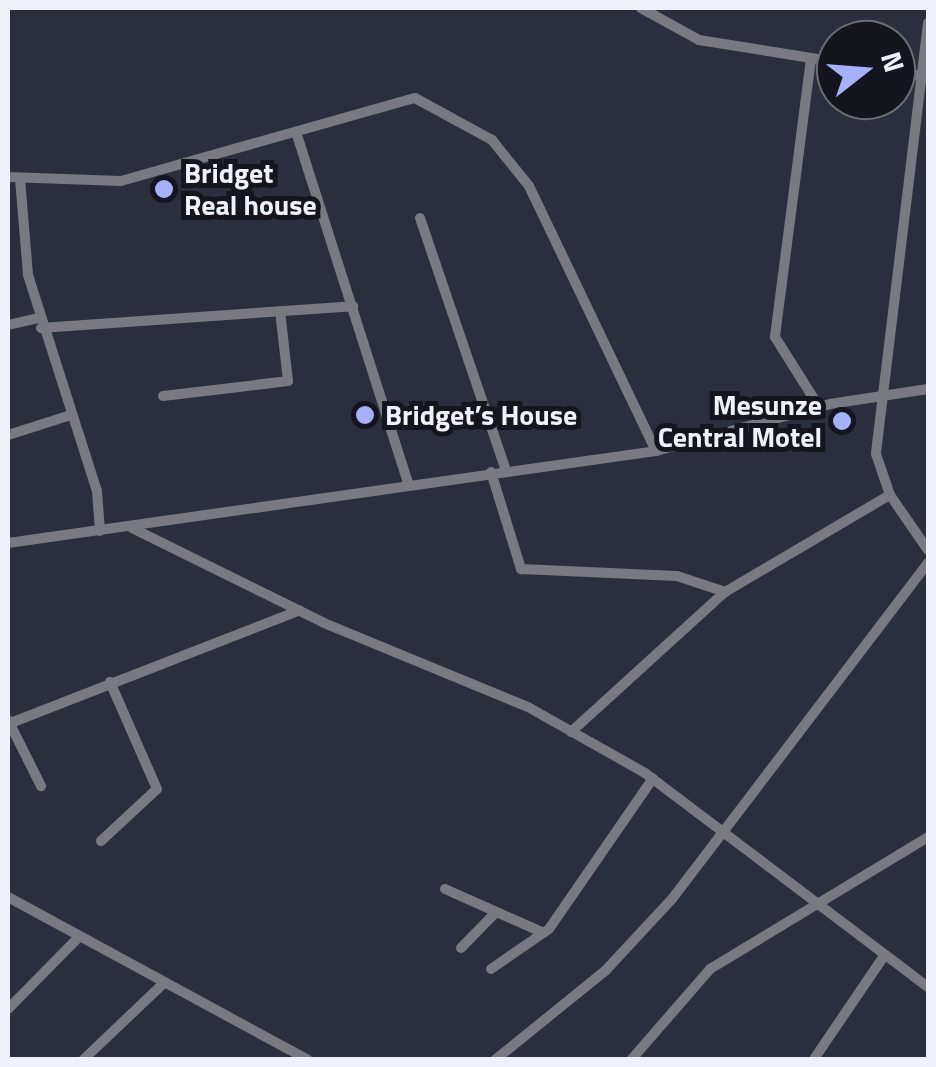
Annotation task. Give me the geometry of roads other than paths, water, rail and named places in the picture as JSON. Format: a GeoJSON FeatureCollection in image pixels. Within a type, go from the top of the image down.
{"type":"FeatureCollection","features":[{"type":"Feature","properties":{"kind":"street"},"geometry":{"type":"LineString","coordinates":[[641,8],[699,40],[816,60]]}},
{"type":"Feature","properties":{"kind":"street"},"geometry":{"type":"LineString","coordinates":[[928,23],[926,77],[876,454],[890,495],[928,550]]}},
{"type":"Feature","properties":{"kind":"street"},"geometry":{"type":"LineString","coordinates":[[811,59],[775,337],[819,407]]}},
{"type":"Feature","properties":{"kind":"street"},"geometry":{"type":"LineString","coordinates":[[8,177],[121,181],[296,135],[409,97],[492,140],[529,186],[656,451]]}},
{"type":"Feature","properties":{"kind":"street"},"geometry":{"type":"LineString","coordinates":[[296,135],[408,482]]}},
{"type":"Feature","properties":{"kind":"street"},"geometry":{"type":"LineString","coordinates":[[20,179],[40,323],[71,415],[100,531]]}},
{"type":"Feature","properties":{"kind":"street"},"geometry":{"type":"LineString","coordinates":[[420,218],[506,470]]}},
{"type":"Feature","properties":{"kind":"street"},"geometry":{"type":"LineString","coordinates":[[8,325],[353,306]]}},
{"type":"Feature","properties":{"kind":"street"},"geometry":{"type":"LineString","coordinates":[[163,396],[288,382],[280,311]]}},
{"type":"Feature","properties":{"kind":"street"},"geometry":{"type":"LineString","coordinates":[[8,543],[131,528],[408,482],[656,451],[819,407],[928,389]]}},
{"type":"Feature","properties":{"kind":"street"},"geometry":{"type":"LineString","coordinates":[[8,435],[71,415]]}},
{"type":"Feature","properties":{"kind":"street"},"geometry":{"type":"LineString","coordinates":[[490,472],[522,569],[678,576],[725,592]]}},
{"type":"Feature","properties":{"kind":"street"},"geometry":{"type":"LineString","coordinates":[[572,732],[725,592],[890,495]]}},
{"type":"Feature","properties":{"kind":"street"},"geometry":{"type":"LineString","coordinates":[[131,528],[300,610],[572,732],[653,778],[725,828],[882,959],[928,987]]}},
{"type":"Feature","properties":{"kind":"street"},"geometry":{"type":"LineString","coordinates":[[495,1060],[606,970],[725,828],[928,563]]}},
{"type":"Feature","properties":{"kind":"street"},"geometry":{"type":"LineString","coordinates":[[40,786],[8,722],[300,610]]}},
{"type":"Feature","properties":{"kind":"street"},"geometry":{"type":"LineString","coordinates":[[101,840],[157,788],[110,682]]}},
{"type":"Feature","properties":{"kind":"street"},"geometry":{"type":"LineString","coordinates":[[491,969],[544,932],[653,778]]}},
{"type":"Feature","properties":{"kind":"street"},"geometry":{"type":"LineString","coordinates":[[631,1060],[698,980],[928,837]]}},
{"type":"Feature","properties":{"kind":"street"},"geometry":{"type":"LineString","coordinates":[[445,890],[544,932]]}},
{"type":"Feature","properties":{"kind":"street"},"geometry":{"type":"LineString","coordinates":[[8,896],[308,1060]]}},
{"type":"Feature","properties":{"kind":"street"},"geometry":{"type":"LineString","coordinates":[[461,948],[496,912]]}},
{"type":"Feature","properties":{"kind":"street"},"geometry":{"type":"LineString","coordinates":[[8,1009],[80,937]]}},
{"type":"Feature","properties":{"kind":"street"},"geometry":{"type":"LineString","coordinates":[[814,1059],[882,959]]}},
{"type":"Feature","properties":{"kind":"street"},"geometry":{"type":"LineString","coordinates":[[83,1060],[166,982]]}},
{"type":"Feature","properties":{"kind":"place","name":"Bridget Real house"},"geometry":{"type":"Point","coordinates":[164,189]}},
{"type":"Feature","properties":{"kind":"place","name":"Bridget’s House"},"geometry":{"type":"Point","coordinates":[365,415]}},
{"type":"Feature","properties":{"kind":"place","name":"Mesunze Central Motel"},"geometry":{"type":"Point","coordinates":[842,421]}}]}
